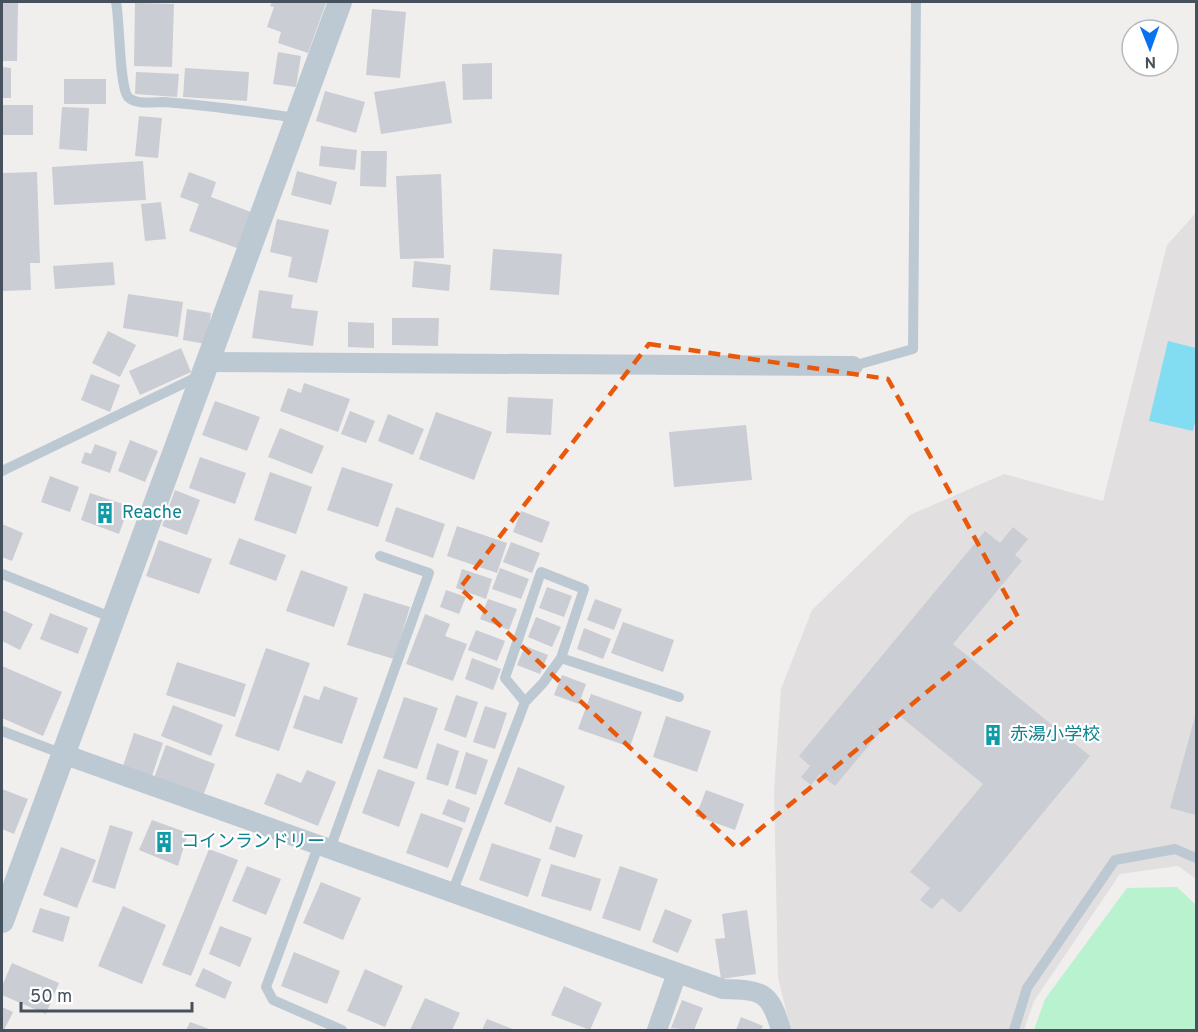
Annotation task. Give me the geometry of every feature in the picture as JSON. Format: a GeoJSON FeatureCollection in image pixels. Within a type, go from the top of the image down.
{"type":"FeatureCollection","features":[{"type":"Feature","properties":{"kind":"street"},"geometry":{"type":"LineString","coordinates":[[2,921],[340,2]]}},
{"type":"Feature","properties":{"kind":"street"},"geometry":{"type":"LineString","coordinates":[[204,368],[853,366]]}},
{"type":"Feature","properties":{"kind":"street"},"geometry":{"type":"LineString","coordinates":[[63,754],[723,989],[756,990],[768,996],[781,1030]]}},
{"type":"Feature","properties":{"kind":"street"},"geometry":{"type":"LineString","coordinates":[[657,1030],[677,973]]}},
{"type":"Feature","properties":{"kind":"lane"},"geometry":{"type":"LineString","coordinates":[[116,2],[121,26],[122,77],[127,96],[135,102],[165,102],[297,118]]}},
{"type":"Feature","properties":{"kind":"lane"},"geometry":{"type":"LineString","coordinates":[[853,366],[913,349],[916,2]]}},
{"type":"Feature","properties":{"kind":"lane"},"geometry":{"type":"LineString","coordinates":[[2,471],[204,368]]}},
{"type":"Feature","properties":{"kind":"lane"},"geometry":{"type":"LineString","coordinates":[[342,1030],[273,1000],[266,987],[325,846],[429,573],[380,556]]}},
{"type":"Feature","properties":{"kind":"lane"},"geometry":{"type":"LineString","coordinates":[[452,893],[525,702],[543,683],[561,658],[584,588],[541,572],[505,678],[525,702]]}},
{"type":"Feature","properties":{"kind":"lane"},"geometry":{"type":"LineString","coordinates":[[2,574],[113,618]]}},
{"type":"Feature","properties":{"kind":"lane"},"geometry":{"type":"LineString","coordinates":[[561,658],[680,697]]}},
{"type":"Feature","properties":{"kind":"lane"},"geometry":{"type":"LineString","coordinates":[[2,731],[63,754]]}},
{"type":"Feature","properties":{"kind":"lane"},"geometry":{"type":"LineString","coordinates":[[1014,1030],[1027,988],[1115,860],[1175,849],[1197,858]]}},
{"type":"Feature","properties":{"kind":"highlighted area"},"geometry":{"type":"Polygon","coordinates":[[[649,344],[888,379],[1018,617],[737,848],[460,588],[649,344]]]}},
{"type":"Feature","properties":{"kind":"shaded area"},"geometry":{"type":"Polygon","coordinates":[[[1196,213],[1196,879],[1178,866],[1120,874],[1034,1001],[1024,1030],[791,1030],[778,978],[774,790],[781,689],[812,610],[910,515],[1004,474],[1103,501],[1167,245],[1196,213]]]}},
{"type":"Feature","properties":{"kind":"green space"},"geometry":{"type":"Polygon","coordinates":[[[1177,887],[1196,905],[1196,1030],[1034,1030],[1045,999],[1127,888],[1177,887]]]}},
{"type":"Feature","properties":{"kind":"water"},"geometry":{"type":"Polygon","coordinates":[[[1168,341],[1196,348],[1196,417],[1193,431],[1149,421],[1168,341]]]}},
{"type":"Feature","properties":{"kind":"building"},"geometry":{"type":"Polygon","coordinates":[[[2,2],[18,2],[17,61],[2,61],[2,2]]]}},
{"type":"Feature","properties":{"kind":"building"},"geometry":{"type":"Polygon","coordinates":[[[272,2],[326,3],[308,53],[278,43],[281,32],[267,27],[274,7],[270,6],[272,2]]]}},
{"type":"Feature","properties":{"kind":"building"},"geometry":{"type":"Polygon","coordinates":[[[135,3],[174,4],[172,67],[134,66],[135,3]]]}},
{"type":"Feature","properties":{"kind":"building"},"geometry":{"type":"Polygon","coordinates":[[[372,9],[406,12],[400,78],[366,75],[372,9]]]}},
{"type":"Feature","properties":{"kind":"building"},"geometry":{"type":"Polygon","coordinates":[[[278,52],[301,56],[296,87],[273,84],[278,52]]]}},
{"type":"Feature","properties":{"kind":"building"},"geometry":{"type":"Polygon","coordinates":[[[492,63],[492,99],[463,100],[462,64],[492,63]]]}},
{"type":"Feature","properties":{"kind":"building"},"geometry":{"type":"Polygon","coordinates":[[[2,67],[11,68],[11,98],[2,98],[2,67]]]}},
{"type":"Feature","properties":{"kind":"building"},"geometry":{"type":"Polygon","coordinates":[[[185,68],[249,72],[247,101],[183,97],[185,68]]]}},
{"type":"Feature","properties":{"kind":"building"},"geometry":{"type":"Polygon","coordinates":[[[136,72],[179,74],[177,97],[135,94],[136,72]]]}},
{"type":"Feature","properties":{"kind":"building"},"geometry":{"type":"Polygon","coordinates":[[[64,79],[106,79],[106,104],[64,104],[64,79]]]}},
{"type":"Feature","properties":{"kind":"building"},"geometry":{"type":"Polygon","coordinates":[[[445,81],[452,123],[381,134],[374,92],[445,81]]]}},
{"type":"Feature","properties":{"kind":"building"},"geometry":{"type":"Polygon","coordinates":[[[325,91],[365,102],[356,133],[316,121],[325,91]]]}},
{"type":"Feature","properties":{"kind":"building"},"geometry":{"type":"Polygon","coordinates":[[[2,105],[33,105],[33,135],[2,135],[2,105]]]}},
{"type":"Feature","properties":{"kind":"building"},"geometry":{"type":"Polygon","coordinates":[[[62,107],[89,108],[87,151],[59,149],[62,107]]]}},
{"type":"Feature","properties":{"kind":"building"},"geometry":{"type":"Polygon","coordinates":[[[139,116],[162,118],[158,158],[135,156],[139,116]]]}},
{"type":"Feature","properties":{"kind":"building"},"geometry":{"type":"Polygon","coordinates":[[[321,146],[357,150],[355,170],[319,166],[321,146]]]}},
{"type":"Feature","properties":{"kind":"building"},"geometry":{"type":"Polygon","coordinates":[[[361,151],[387,151],[386,187],[360,186],[361,151]]]}},
{"type":"Feature","properties":{"kind":"building"},"geometry":{"type":"Polygon","coordinates":[[[143,161],[146,200],[54,205],[52,167],[143,161]]]}},
{"type":"Feature","properties":{"kind":"building"},"geometry":{"type":"Polygon","coordinates":[[[297,171],[337,182],[331,205],[291,195],[297,171]]]}},
{"type":"Feature","properties":{"kind":"building"},"geometry":{"type":"Polygon","coordinates":[[[37,172],[40,263],[30,263],[31,290],[2,291],[2,173],[37,172]]]}},
{"type":"Feature","properties":{"kind":"building"},"geometry":{"type":"Polygon","coordinates":[[[189,172],[216,182],[211,197],[251,212],[237,248],[189,231],[199,204],[180,197],[189,172]]]}},
{"type":"Feature","properties":{"kind":"building"},"geometry":{"type":"Polygon","coordinates":[[[441,174],[444,258],[400,259],[396,176],[441,174]]]}},
{"type":"Feature","properties":{"kind":"building"},"geometry":{"type":"Polygon","coordinates":[[[161,202],[166,239],[145,241],[141,204],[161,202]]]}},
{"type":"Feature","properties":{"kind":"building"},"geometry":{"type":"Polygon","coordinates":[[[277,219],[329,230],[317,283],[288,277],[292,257],[270,252],[277,219]]]}},
{"type":"Feature","properties":{"kind":"building"},"geometry":{"type":"Polygon","coordinates":[[[493,249],[562,254],[559,295],[490,290],[493,249]]]}},
{"type":"Feature","properties":{"kind":"building"},"geometry":{"type":"Polygon","coordinates":[[[414,261],[451,265],[449,291],[412,287],[414,261]]]}},
{"type":"Feature","properties":{"kind":"building"},"geometry":{"type":"Polygon","coordinates":[[[113,262],[115,285],[55,289],[53,266],[113,262]]]}},
{"type":"Feature","properties":{"kind":"building"},"geometry":{"type":"Polygon","coordinates":[[[259,290],[293,295],[291,308],[318,311],[313,346],[252,338],[259,290]]]}},
{"type":"Feature","properties":{"kind":"building"},"geometry":{"type":"Polygon","coordinates":[[[128,294],[183,302],[178,337],[123,328],[128,294]]]}},
{"type":"Feature","properties":{"kind":"building"},"geometry":{"type":"Polygon","coordinates":[[[187,309],[211,313],[206,344],[183,340],[187,309]]]}},
{"type":"Feature","properties":{"kind":"building"},"geometry":{"type":"Polygon","coordinates":[[[392,318],[439,318],[438,346],[392,345],[392,318]]]}},
{"type":"Feature","properties":{"kind":"building"},"geometry":{"type":"Polygon","coordinates":[[[348,322],[374,323],[374,348],[348,347],[348,322]]]}},
{"type":"Feature","properties":{"kind":"building"},"geometry":{"type":"Polygon","coordinates":[[[108,331],[136,345],[120,377],[92,363],[108,331]]]}},
{"type":"Feature","properties":{"kind":"building"},"geometry":{"type":"Polygon","coordinates":[[[181,348],[191,372],[140,395],[129,371],[181,348]]]}},
{"type":"Feature","properties":{"kind":"building"},"geometry":{"type":"Polygon","coordinates":[[[91,374],[120,385],[110,412],[81,400],[91,374]]]}},
{"type":"Feature","properties":{"kind":"building"},"geometry":{"type":"Polygon","coordinates":[[[304,383],[350,399],[338,432],[280,411],[288,388],[301,393],[304,383]]]}},
{"type":"Feature","properties":{"kind":"building"},"geometry":{"type":"Polygon","coordinates":[[[508,397],[553,399],[551,435],[506,433],[508,397]]]}},
{"type":"Feature","properties":{"kind":"building"},"geometry":{"type":"Polygon","coordinates":[[[215,401],[260,417],[247,451],[202,435],[215,401]]]}},
{"type":"Feature","properties":{"kind":"building"},"geometry":{"type":"Polygon","coordinates":[[[350,411],[375,421],[366,443],[341,434],[350,411]]]}},
{"type":"Feature","properties":{"kind":"building"},"geometry":{"type":"Polygon","coordinates":[[[436,412],[492,432],[474,480],[419,459],[436,412]]]}},
{"type":"Feature","properties":{"kind":"building"},"geometry":{"type":"Polygon","coordinates":[[[388,414],[424,429],[413,455],[378,441],[388,414]]]}},
{"type":"Feature","properties":{"kind":"building"},"geometry":{"type":"Polygon","coordinates":[[[746,425],[752,480],[674,487],[669,432],[746,425]]]}},
{"type":"Feature","properties":{"kind":"building"},"geometry":{"type":"Polygon","coordinates":[[[280,428],[324,446],[312,474],[268,457],[280,428]]]}},
{"type":"Feature","properties":{"kind":"building"},"geometry":{"type":"Polygon","coordinates":[[[130,440],[158,451],[145,482],[118,471],[130,440]]]}},
{"type":"Feature","properties":{"kind":"building"},"geometry":{"type":"Polygon","coordinates":[[[95,444],[117,452],[110,473],[81,463],[85,452],[91,454],[95,444]]]}},
{"type":"Feature","properties":{"kind":"building"},"geometry":{"type":"Polygon","coordinates":[[[200,457],[246,473],[235,504],[189,488],[200,457]]]}},
{"type":"Feature","properties":{"kind":"building"},"geometry":{"type":"Polygon","coordinates":[[[342,467],[393,484],[378,527],[327,510],[342,467]]]}},
{"type":"Feature","properties":{"kind":"building"},"geometry":{"type":"Polygon","coordinates":[[[270,472],[312,487],[296,534],[254,520],[270,472]]]}},
{"type":"Feature","properties":{"kind":"building"},"geometry":{"type":"Polygon","coordinates":[[[50,476],[79,487],[70,512],[41,502],[50,476]]]}},
{"type":"Feature","properties":{"kind":"building"},"geometry":{"type":"Polygon","coordinates":[[[175,490],[200,500],[187,535],[162,526],[175,490]]]}},
{"type":"Feature","properties":{"kind":"building","name":"Reache"},"geometry":{"type":"Polygon","coordinates":[[[90,493],[129,506],[119,534],[81,520],[90,493]]]}},
{"type":"Feature","properties":{"kind":"building"},"geometry":{"type":"Polygon","coordinates":[[[396,507],[445,524],[433,558],[385,541],[396,507]]]}},
{"type":"Feature","properties":{"kind":"building"},"geometry":{"type":"Polygon","coordinates":[[[521,511],[550,522],[542,543],[513,532],[521,511]]]}},
{"type":"Feature","properties":{"kind":"building"},"geometry":{"type":"Polygon","coordinates":[[[2,524],[23,533],[12,561],[2,557],[2,524]]]}},
{"type":"Feature","properties":{"kind":"building"},"geometry":{"type":"Polygon","coordinates":[[[457,526],[507,543],[497,573],[447,556],[457,526]]]}},
{"type":"Feature","properties":{"kind":"building","name":"赤湯小学校"},"geometry":{"type":"Polygon","coordinates":[[[1013,527],[1028,539],[1015,555],[1022,561],[953,644],[1090,756],[960,913],[942,898],[932,909],[920,900],[930,888],[910,872],[983,784],[896,713],[835,786],[820,774],[811,785],[801,777],[810,766],[799,756],[985,531],[1000,543],[1013,527]]]}},
{"type":"Feature","properties":{"kind":"building"},"geometry":{"type":"Polygon","coordinates":[[[239,538],[286,555],[276,581],[229,564],[239,538]]]}},
{"type":"Feature","properties":{"kind":"building"},"geometry":{"type":"Polygon","coordinates":[[[159,540],[212,559],[199,594],[146,576],[159,540]]]}},
{"type":"Feature","properties":{"kind":"building"},"geometry":{"type":"Polygon","coordinates":[[[511,542],[540,553],[532,573],[503,562],[511,542]]]}},
{"type":"Feature","properties":{"kind":"building"},"geometry":{"type":"Polygon","coordinates":[[[500,568],[529,579],[521,599],[492,589],[500,568]]]}},
{"type":"Feature","properties":{"kind":"building"},"geometry":{"type":"Polygon","coordinates":[[[462,569],[492,579],[486,599],[456,588],[462,569]]]}},
{"type":"Feature","properties":{"kind":"building"},"geometry":{"type":"Polygon","coordinates":[[[301,570],[348,587],[334,627],[286,611],[301,570]]]}},
{"type":"Feature","properties":{"kind":"building"},"geometry":{"type":"Polygon","coordinates":[[[547,587],[572,596],[564,617],[539,608],[547,587]]]}},
{"type":"Feature","properties":{"kind":"building"},"geometry":{"type":"Polygon","coordinates":[[[446,590],[466,597],[459,614],[440,607],[446,590]]]}},
{"type":"Feature","properties":{"kind":"building"},"geometry":{"type":"Polygon","coordinates":[[[364,593],[410,607],[394,659],[347,645],[364,593]]]}},
{"type":"Feature","properties":{"kind":"building"},"geometry":{"type":"Polygon","coordinates":[[[488,599],[517,609],[509,630],[480,619],[488,599]]]}},
{"type":"Feature","properties":{"kind":"building"},"geometry":{"type":"Polygon","coordinates":[[[595,599],[622,609],[614,630],[587,620],[595,599]]]}},
{"type":"Feature","properties":{"kind":"building"},"geometry":{"type":"Polygon","coordinates":[[[2,610],[33,624],[20,650],[2,641],[2,610]]]}},
{"type":"Feature","properties":{"kind":"building"},"geometry":{"type":"Polygon","coordinates":[[[50,613],[88,628],[78,654],[40,639],[50,613]]]}},
{"type":"Feature","properties":{"kind":"building"},"geometry":{"type":"Polygon","coordinates":[[[425,614],[450,624],[445,636],[467,644],[453,681],[406,664],[425,614]]]}},
{"type":"Feature","properties":{"kind":"building"},"geometry":{"type":"Polygon","coordinates":[[[536,617],[561,627],[552,647],[528,637],[536,617]]]}},
{"type":"Feature","properties":{"kind":"building"},"geometry":{"type":"Polygon","coordinates":[[[623,622],[674,640],[663,672],[611,653],[623,622]]]}},
{"type":"Feature","properties":{"kind":"building"},"geometry":{"type":"Polygon","coordinates":[[[584,628],[611,639],[603,659],[577,649],[584,628]]]}},
{"type":"Feature","properties":{"kind":"building"},"geometry":{"type":"Polygon","coordinates":[[[476,630],[505,641],[497,661],[468,650],[476,630]]]}},
{"type":"Feature","properties":{"kind":"building"},"geometry":{"type":"Polygon","coordinates":[[[525,646],[548,655],[540,674],[517,665],[525,646]]]}},
{"type":"Feature","properties":{"kind":"building"},"geometry":{"type":"Polygon","coordinates":[[[266,648],[310,663],[279,751],[235,736],[266,648]]]}},
{"type":"Feature","properties":{"kind":"building"},"geometry":{"type":"Polygon","coordinates":[[[472,658],[501,669],[493,690],[465,679],[472,658]]]}},
{"type":"Feature","properties":{"kind":"building"},"geometry":{"type":"Polygon","coordinates":[[[177,662],[246,684],[235,717],[166,695],[177,662]]]}},
{"type":"Feature","properties":{"kind":"building"},"geometry":{"type":"Polygon","coordinates":[[[2,666],[62,692],[43,736],[2,718],[2,666]]]}},
{"type":"Feature","properties":{"kind":"building"},"geometry":{"type":"Polygon","coordinates":[[[562,675],[586,684],[579,704],[554,695],[562,675]]]}},
{"type":"Feature","properties":{"kind":"building"},"geometry":{"type":"Polygon","coordinates":[[[324,686],[358,698],[342,744],[293,728],[304,695],[319,700],[324,686]]]}},
{"type":"Feature","properties":{"kind":"building"},"geometry":{"type":"Polygon","coordinates":[[[591,694],[642,712],[630,747],[578,729],[591,694]]]}},
{"type":"Feature","properties":{"kind":"building"},"geometry":{"type":"Polygon","coordinates":[[[456,695],[478,702],[466,738],[444,730],[456,695]]]}},
{"type":"Feature","properties":{"kind":"building"},"geometry":{"type":"Polygon","coordinates":[[[404,697],[438,708],[417,769],[383,758],[404,697]]]}},
{"type":"Feature","properties":{"kind":"building"},"geometry":{"type":"Polygon","coordinates":[[[173,705],[223,725],[211,756],[161,736],[173,705]]]}},
{"type":"Feature","properties":{"kind":"building"},"geometry":{"type":"Polygon","coordinates":[[[485,706],[507,713],[495,749],[473,742],[485,706]]]}},
{"type":"Feature","properties":{"kind":"building"},"geometry":{"type":"Polygon","coordinates":[[[1196,713],[1196,815],[1170,808],[1196,713]]]}},
{"type":"Feature","properties":{"kind":"building"},"geometry":{"type":"Polygon","coordinates":[[[666,716],[711,731],[697,772],[653,757],[666,716]]]}},
{"type":"Feature","properties":{"kind":"building"},"geometry":{"type":"Polygon","coordinates":[[[134,733],[163,743],[152,776],[123,766],[134,733]]]}},
{"type":"Feature","properties":{"kind":"building"},"geometry":{"type":"Polygon","coordinates":[[[437,743],[459,751],[448,786],[426,779],[437,743]]]}},
{"type":"Feature","properties":{"kind":"building"},"geometry":{"type":"Polygon","coordinates":[[[166,745],[215,764],[203,796],[154,778],[166,745]]]}},
{"type":"Feature","properties":{"kind":"building"},"geometry":{"type":"Polygon","coordinates":[[[466,752],[488,760],[476,795],[455,788],[466,752]]]}},
{"type":"Feature","properties":{"kind":"building"},"geometry":{"type":"Polygon","coordinates":[[[518,767],[565,786],[551,823],[504,804],[518,767]]]}},
{"type":"Feature","properties":{"kind":"building"},"geometry":{"type":"Polygon","coordinates":[[[378,769],[415,782],[399,827],[362,813],[378,769]]]}},
{"type":"Feature","properties":{"kind":"building"},"geometry":{"type":"Polygon","coordinates":[[[307,770],[336,782],[318,826],[264,804],[277,773],[301,783],[307,770]]]}},
{"type":"Feature","properties":{"kind":"building"},"geometry":{"type":"Polygon","coordinates":[[[2,789],[28,799],[14,834],[2,829],[2,789]]]}},
{"type":"Feature","properties":{"kind":"building"},"geometry":{"type":"Polygon","coordinates":[[[706,790],[744,804],[735,830],[696,816],[706,790]]]}},
{"type":"Feature","properties":{"kind":"building"},"geometry":{"type":"Polygon","coordinates":[[[448,799],[470,808],[465,823],[442,814],[448,799]]]}},
{"type":"Feature","properties":{"kind":"building"},"geometry":{"type":"Polygon","coordinates":[[[421,813],[463,828],[448,868],[406,853],[421,813]]]}},
{"type":"Feature","properties":{"kind":"building","name":"コインランドリー"},"geometry":{"type":"Polygon","coordinates":[[[152,820],[188,833],[178,866],[139,850],[152,820]]]}},
{"type":"Feature","properties":{"kind":"building"},"geometry":{"type":"Polygon","coordinates":[[[110,825],[133,832],[115,889],[92,882],[110,825]]]}},
{"type":"Feature","properties":{"kind":"building"},"geometry":{"type":"Polygon","coordinates":[[[556,826],[583,835],[575,858],[549,849],[556,826]]]}},
{"type":"Feature","properties":{"kind":"building"},"geometry":{"type":"Polygon","coordinates":[[[492,843],[541,859],[528,897],[479,880],[492,843]]]}},
{"type":"Feature","properties":{"kind":"building"},"geometry":{"type":"Polygon","coordinates":[[[61,847],[96,860],[77,908],[43,895],[61,847]]]}},
{"type":"Feature","properties":{"kind":"building"},"geometry":{"type":"Polygon","coordinates":[[[209,849],[238,860],[191,976],[162,965],[209,849]]]}},
{"type":"Feature","properties":{"kind":"building"},"geometry":{"type":"Polygon","coordinates":[[[551,864],[601,879],[591,911],[541,896],[551,864]]]}},
{"type":"Feature","properties":{"kind":"building"},"geometry":{"type":"Polygon","coordinates":[[[247,866],[281,879],[266,915],[232,901],[247,866]]]}},
{"type":"Feature","properties":{"kind":"building"},"geometry":{"type":"Polygon","coordinates":[[[620,866],[658,879],[640,931],[602,918],[620,866]]]}},
{"type":"Feature","properties":{"kind":"building"},"geometry":{"type":"Polygon","coordinates":[[[321,882],[361,898],[343,940],[303,923],[321,882]]]}},
{"type":"Feature","properties":{"kind":"building"},"geometry":{"type":"Polygon","coordinates":[[[123,906],[166,925],[142,984],[98,966],[123,906]]]}},
{"type":"Feature","properties":{"kind":"building"},"geometry":{"type":"Polygon","coordinates":[[[40,908],[70,917],[63,942],[32,932],[40,908]]]}},
{"type":"Feature","properties":{"kind":"building"},"geometry":{"type":"Polygon","coordinates":[[[665,909],[692,920],[678,953],[652,942],[665,909]]]}},
{"type":"Feature","properties":{"kind":"building"},"geometry":{"type":"Polygon","coordinates":[[[747,910],[756,974],[721,979],[715,939],[725,938],[722,914],[747,910]]]}},
{"type":"Feature","properties":{"kind":"building"},"geometry":{"type":"Polygon","coordinates":[[[220,926],[252,938],[240,967],[209,954],[220,926]]]}},
{"type":"Feature","properties":{"kind":"building"},"geometry":{"type":"Polygon","coordinates":[[[294,952],[340,971],[327,1004],[281,986],[294,952]]]}},
{"type":"Feature","properties":{"kind":"building"},"geometry":{"type":"Polygon","coordinates":[[[12,963],[59,983],[46,1014],[2,995],[2,986],[12,963]]]}},
{"type":"Feature","properties":{"kind":"building"},"geometry":{"type":"Polygon","coordinates":[[[203,968],[232,982],[225,999],[195,986],[203,968]]]}},
{"type":"Feature","properties":{"kind":"building"},"geometry":{"type":"Polygon","coordinates":[[[365,969],[403,986],[385,1027],[347,1011],[365,969]]]}},
{"type":"Feature","properties":{"kind":"building"},"geometry":{"type":"Polygon","coordinates":[[[564,986],[602,1003],[590,1030],[551,1015],[564,986]]]}},
{"type":"Feature","properties":{"kind":"building"},"geometry":{"type":"Polygon","coordinates":[[[425,998],[460,1013],[452,1030],[410,1030],[425,998]]]}},
{"type":"Feature","properties":{"kind":"building"},"geometry":{"type":"Polygon","coordinates":[[[682,1000],[703,1008],[694,1030],[671,1028],[682,1000]]]}},
{"type":"Feature","properties":{"kind":"building"},"geometry":{"type":"Polygon","coordinates":[[[2,1007],[13,1012],[4,1030],[2,1028],[2,1007]]]}},
{"type":"Feature","properties":{"kind":"building"},"geometry":{"type":"Polygon","coordinates":[[[741,1017],[763,1026],[761,1030],[736,1030],[741,1017]]]}},
{"type":"Feature","properties":{"kind":"building"},"geometry":{"type":"Polygon","coordinates":[[[487,1019],[515,1030],[482,1030],[487,1019]]]}},
{"type":"Feature","properties":{"kind":"building"},"geometry":{"type":"Polygon","coordinates":[[[190,1022],[212,1030],[186,1030],[190,1022]]]}},
{"type":"Feature","properties":{"kind":"place","name":"Reache"},"geometry":{"type":"Point","coordinates":[105,513]}},
{"type":"Feature","properties":{"kind":"place","name":"赤湯小学校"},"geometry":{"type":"Point","coordinates":[993,735]}},
{"type":"Feature","properties":{"kind":"place","name":"コインランドリー"},"geometry":{"type":"Point","coordinates":[164,842]}}]}
